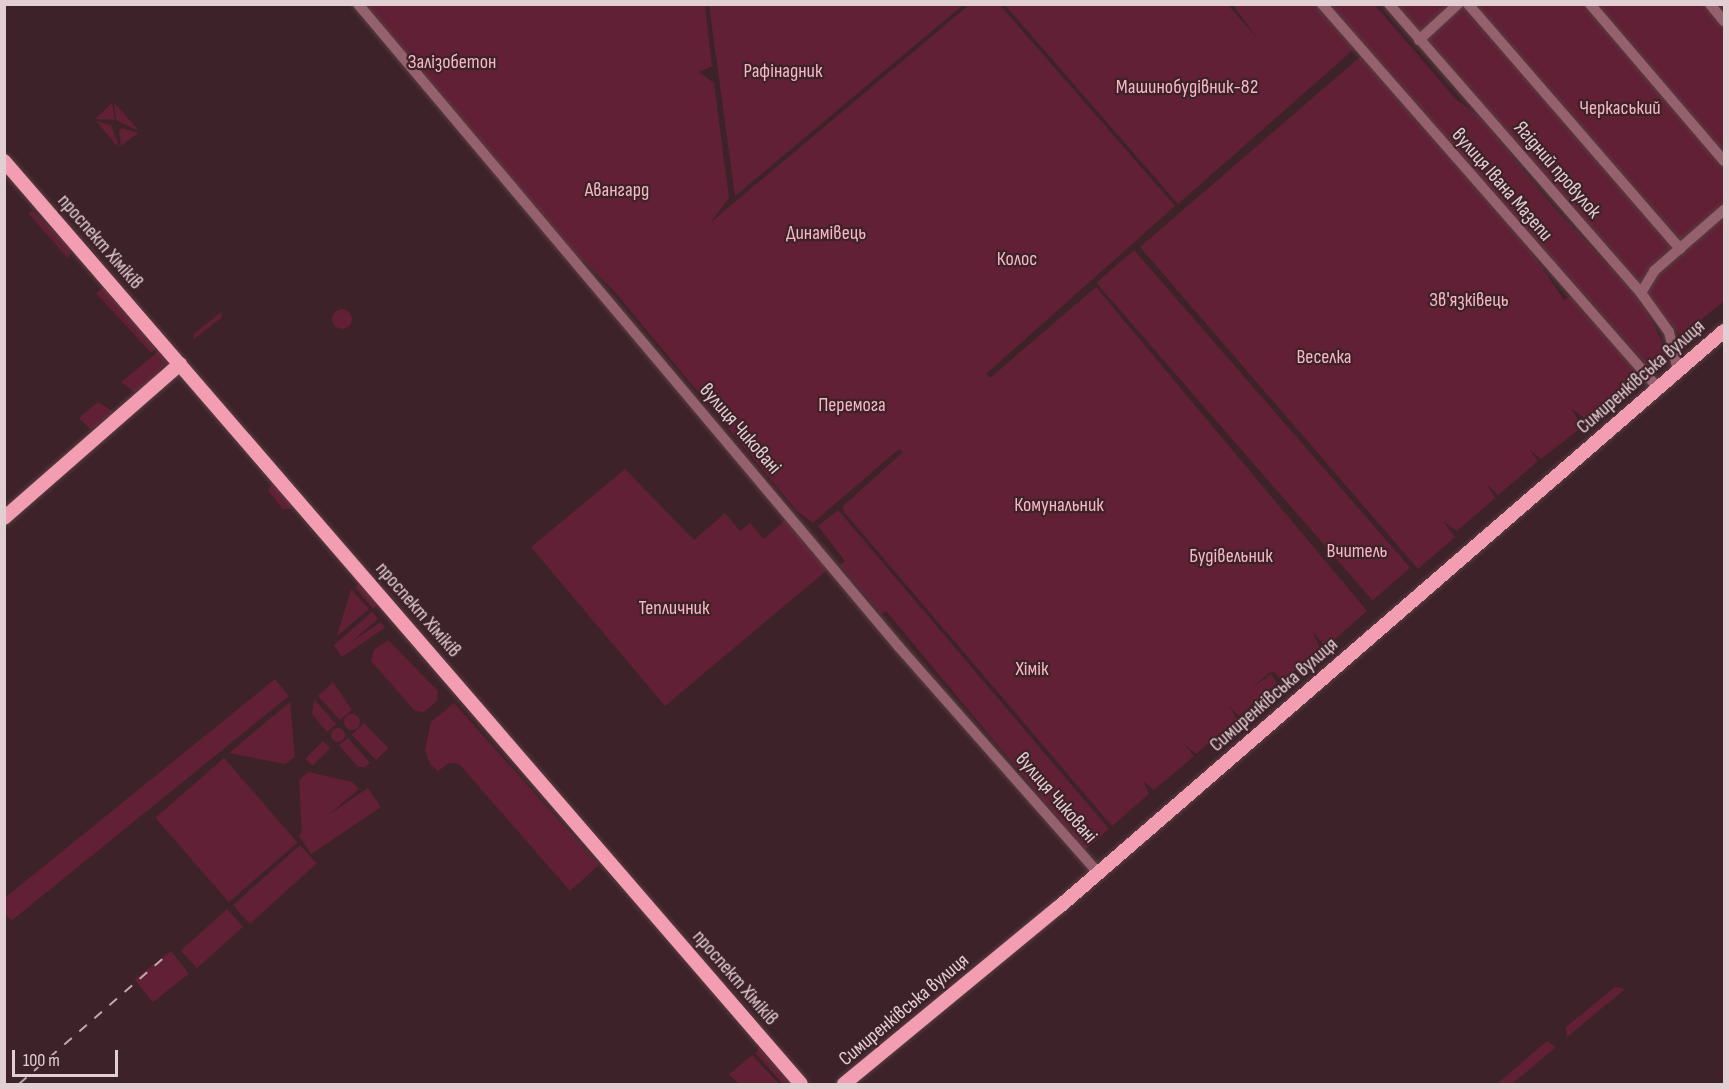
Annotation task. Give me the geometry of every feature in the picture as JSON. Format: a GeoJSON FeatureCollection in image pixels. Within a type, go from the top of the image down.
{"type":"FeatureCollection","features":[{"type":"Feature","properties":{"kind":"main road","name":"проспект Хіміків"},"geometry":{"type":"LineString","coordinates":[[4,161],[801,1084]]}},
{"type":"Feature","properties":{"kind":"main road","name":"Симиренківська вулиця"},"geometry":{"type":"LineString","coordinates":[[844,1084],[1098,873],[1725,331]]}},
{"type":"Feature","properties":{"kind":"main road"},"geometry":{"type":"LineString","coordinates":[[4,518],[180,364]]}},
{"type":"Feature","properties":{"kind":"street","name":"вулиця Чиковані"},"geometry":{"type":"LineString","coordinates":[[358,4],[899,647],[1098,873]]}},
{"type":"Feature","properties":{"kind":"street","name":"вулиця Івана Мазепи"},"geometry":{"type":"LineString","coordinates":[[1322,4],[1658,388]]}},
{"type":"Feature","properties":{"kind":"street","name":"Ягідний провулок"},"geometry":{"type":"LineString","coordinates":[[1389,4],[1641,293],[1669,332],[1678,370]]}},
{"type":"Feature","properties":{"kind":"street"},"geometry":{"type":"LineString","coordinates":[[1419,40],[1458,4]]}},
{"type":"Feature","properties":{"kind":"street"},"geometry":{"type":"LineString","coordinates":[[1468,4],[1680,249]]}},
{"type":"Feature","properties":{"kind":"street"},"geometry":{"type":"LineString","coordinates":[[1590,4],[1725,161]]}},
{"type":"Feature","properties":{"kind":"street"},"geometry":{"type":"LineString","coordinates":[[1710,4],[1725,21]]}},
{"type":"Feature","properties":{"kind":"street"},"geometry":{"type":"LineString","coordinates":[[1641,293],[1645,282],[1725,210]]}},
{"type":"Feature","properties":{"kind":"green space","name":"Рафінадник"},"geometry":{"type":"Polygon","coordinates":[[[709,4],[963,5],[735,196],[709,4]]]}},
{"type":"Feature","properties":{"kind":"green space"},"geometry":{"type":"Polygon","coordinates":[[[367,5],[705,5],[712,66],[699,72],[714,83],[729,198],[710,223],[969,5],[1000,5],[1175,206],[986,374],[990,378],[1096,287],[1367,611],[1326,647],[1312,631],[1321,650],[1282,681],[1274,672],[1269,673],[1252,688],[1271,674],[1277,683],[1239,716],[1229,706],[1237,719],[1196,754],[1184,744],[1194,756],[1154,790],[1143,781],[1149,794],[1112,826],[844,512],[843,506],[903,452],[899,449],[813,523],[797,511],[614,291],[583,260],[579,264],[367,5]]]}},
{"type":"Feature","properties":{"kind":"green space","name":"Машинобудівник-82"},"geometry":{"type":"Polygon","coordinates":[[[1005,5],[1228,5],[1257,38],[1233,5],[1318,5],[1354,49],[1178,204],[1005,5]]]}},
{"type":"Feature","properties":{"kind":"green space"},"geometry":{"type":"Polygon","coordinates":[[[1327,5],[1375,5],[1456,99],[1481,118],[1551,204],[1641,300],[1668,353],[1651,370],[1327,5]]]}},
{"type":"Feature","properties":{"kind":"green space","name":"Черкаський"},"geometry":{"type":"Polygon","coordinates":[[[1392,5],[1724,5],[1724,301],[1681,336],[1392,5]]]}},
{"type":"Feature","properties":{"kind":"green space"},"geometry":{"type":"Polygon","coordinates":[[[1361,56],[1528,247],[1564,300],[1570,296],[1643,374],[1589,422],[1571,408],[1582,427],[1541,459],[1529,449],[1538,461],[1498,495],[1487,484],[1495,498],[1457,531],[1443,521],[1455,537],[1418,569],[1140,247],[1361,56]]]}},
{"type":"Feature","properties":{"kind":"green space"},"geometry":{"type":"Polygon","coordinates":[[[114,102],[139,131],[116,120],[114,102]]]}},
{"type":"Feature","properties":{"kind":"green space"},"geometry":{"type":"Polygon","coordinates":[[[112,103],[115,120],[96,119],[97,117],[112,103]]]}},
{"type":"Feature","properties":{"kind":"green space"},"geometry":{"type":"Polygon","coordinates":[[[96,121],[111,125],[119,146],[115,144],[96,121]]]}},
{"type":"Feature","properties":{"kind":"green space"},"geometry":{"type":"Polygon","coordinates":[[[122,128],[138,133],[121,146],[119,131],[122,128]]]}},
{"type":"Feature","properties":{"kind":"green space"},"geometry":{"type":"Polygon","coordinates":[[[33,211],[72,249],[68,259],[28,213],[33,211]]]}},
{"type":"Feature","properties":{"kind":"green space","name":"Вчитель"},"geometry":{"type":"Polygon","coordinates":[[[1134,250],[1410,568],[1372,601],[1096,283],[1134,250]]]}},
{"type":"Feature","properties":{"kind":"green space"},"geometry":{"type":"Polygon","coordinates":[[[104,287],[157,347],[151,353],[96,293],[104,287]]]}},
{"type":"Feature","properties":{"kind":"green space"},"geometry":{"type":"Polygon","coordinates":[[[338,309],[346,309],[352,315],[352,323],[346,329],[338,329],[332,323],[332,315],[338,309]]]}},
{"type":"Feature","properties":{"kind":"green space"},"geometry":{"type":"Polygon","coordinates":[[[221,312],[222,317],[193,340],[194,334],[221,312]]]}},
{"type":"Feature","properties":{"kind":"green space"},"geometry":{"type":"Polygon","coordinates":[[[159,351],[166,363],[147,385],[134,392],[121,382],[159,351]]]}},
{"type":"Feature","properties":{"kind":"green space"},"geometry":{"type":"Polygon","coordinates":[[[98,402],[114,412],[91,430],[79,418],[98,402]]]}},
{"type":"Feature","properties":{"kind":"green space","name":"Тепличник"},"geometry":{"type":"Polygon","coordinates":[[[625,469],[694,540],[725,513],[740,531],[750,523],[764,539],[785,520],[827,570],[665,706],[531,547],[625,469]]]}},
{"type":"Feature","properties":{"kind":"green space"},"geometry":{"type":"Polygon","coordinates":[[[273,481],[293,504],[290,509],[283,509],[268,491],[273,481]]]}},
{"type":"Feature","properties":{"kind":"green space","name":"Хімік"},"geometry":{"type":"Polygon","coordinates":[[[838,510],[1109,829],[1085,850],[886,611],[881,614],[840,565],[845,561],[818,526],[838,510]]]}},
{"type":"Feature","properties":{"kind":"green space"},"geometry":{"type":"Polygon","coordinates":[[[360,583],[378,604],[373,609],[355,588],[360,583]]]}},
{"type":"Feature","properties":{"kind":"green space"},"geometry":{"type":"Polygon","coordinates":[[[351,589],[369,609],[337,636],[351,589]]]}},
{"type":"Feature","properties":{"kind":"green space"},"geometry":{"type":"Polygon","coordinates":[[[372,612],[378,619],[339,652],[334,645],[372,612]]]}},
{"type":"Feature","properties":{"kind":"green space"},"geometry":{"type":"Polygon","coordinates":[[[381,622],[385,628],[342,657],[338,651],[381,622]]]}},
{"type":"Feature","properties":{"kind":"green space"},"geometry":{"type":"Polygon","coordinates":[[[388,640],[438,691],[437,701],[424,712],[415,711],[371,661],[374,650],[388,640]]]}},
{"type":"Feature","properties":{"kind":"green space"},"geometry":{"type":"Polygon","coordinates":[[[275,679],[289,696],[11,921],[4,912],[4,898],[275,679]]]}},
{"type":"Feature","properties":{"kind":"green space"},"geometry":{"type":"Polygon","coordinates":[[[333,682],[352,710],[340,720],[318,696],[333,682]]]}},
{"type":"Feature","properties":{"kind":"green space"},"geometry":{"type":"Polygon","coordinates":[[[314,699],[336,724],[327,732],[312,714],[314,699]]]}},
{"type":"Feature","properties":{"kind":"green space"},"geometry":{"type":"Polygon","coordinates":[[[290,702],[295,757],[285,764],[229,753],[290,702]]]}},
{"type":"Feature","properties":{"kind":"green space"},"geometry":{"type":"Polygon","coordinates":[[[454,703],[599,865],[570,891],[459,764],[449,763],[438,771],[430,764],[425,750],[431,722],[454,703]]]}},
{"type":"Feature","properties":{"kind":"green space"},"geometry":{"type":"Polygon","coordinates":[[[352,714],[358,716],[360,722],[358,728],[352,730],[346,728],[344,722],[346,716],[352,714]]]}},
{"type":"Feature","properties":{"kind":"green space"},"geometry":{"type":"Polygon","coordinates":[[[364,723],[388,748],[376,760],[352,735],[364,723]]]}},
{"type":"Feature","properties":{"kind":"green space"},"geometry":{"type":"Polygon","coordinates":[[[338,728],[343,730],[345,735],[343,740],[338,742],[333,740],[331,735],[333,730],[338,728]]]}},
{"type":"Feature","properties":{"kind":"green space"},"geometry":{"type":"Polygon","coordinates":[[[348,738],[370,763],[365,767],[358,767],[339,745],[348,738]]]}},
{"type":"Feature","properties":{"kind":"green space"},"geometry":{"type":"Polygon","coordinates":[[[323,741],[330,748],[312,766],[305,759],[323,741]]]}},
{"type":"Feature","properties":{"kind":"green space"},"geometry":{"type":"Polygon","coordinates":[[[224,758],[297,843],[229,902],[155,818],[224,758]]]}},
{"type":"Feature","properties":{"kind":"green space"},"geometry":{"type":"Polygon","coordinates":[[[308,772],[352,782],[359,789],[302,837],[299,780],[308,772]]]}},
{"type":"Feature","properties":{"kind":"green space"},"geometry":{"type":"Polygon","coordinates":[[[368,788],[381,807],[311,854],[298,835],[368,788]]]}},
{"type":"Feature","properties":{"kind":"green space"},"geometry":{"type":"Polygon","coordinates":[[[300,845],[317,864],[250,924],[233,905],[300,845]]]}},
{"type":"Feature","properties":{"kind":"green space"},"geometry":{"type":"Polygon","coordinates":[[[227,909],[243,927],[197,968],[181,950],[227,909]]]}},
{"type":"Feature","properties":{"kind":"green space"},"geometry":{"type":"Polygon","coordinates":[[[171,951],[189,974],[153,1002],[135,979],[171,951]]]}},
{"type":"Feature","properties":{"kind":"green space"},"geometry":{"type":"Polygon","coordinates":[[[1615,987],[1625,989],[1567,1037],[1566,1027],[1615,987]]]}},
{"type":"Feature","properties":{"kind":"green space"},"geometry":{"type":"Polygon","coordinates":[[[1547,1041],[1556,1047],[1512,1084],[1497,1084],[1547,1041]]]}},
{"type":"Feature","properties":{"kind":"green space"},"geometry":{"type":"Polygon","coordinates":[[[761,1047],[791,1084],[783,1084],[755,1053],[761,1047]]]}},
{"type":"Feature","properties":{"kind":"green space"},"geometry":{"type":"Polygon","coordinates":[[[752,1055],[779,1084],[739,1084],[729,1074],[752,1055]]]}},
{"type":"Feature","properties":{"kind":"railway"},"geometry":{"type":"LineString","coordinates":[[19,1084],[167,955]]}},
{"type":"Feature","properties":{"kind":"park label","name":"Залізобетон"},"geometry":{"type":"Point","coordinates":[452,62]}},
{"type":"Feature","properties":{"kind":"park label","name":"Авангард"},"geometry":{"type":"Point","coordinates":[617,190]}},
{"type":"Feature","properties":{"kind":"park label","name":"Динамівець"},"geometry":{"type":"Point","coordinates":[826,233]}},
{"type":"Feature","properties":{"kind":"park label","name":"Колос"},"geometry":{"type":"Point","coordinates":[1017,259]}},
{"type":"Feature","properties":{"kind":"park label","name":"Зв'язківець"},"geometry":{"type":"Point","coordinates":[1469,300]}},
{"type":"Feature","properties":{"kind":"park label","name":"Веселка"},"geometry":{"type":"Point","coordinates":[1324,357]}},
{"type":"Feature","properties":{"kind":"park label","name":"Перемога"},"geometry":{"type":"Point","coordinates":[852,405]}},
{"type":"Feature","properties":{"kind":"park label","name":"Комунальник"},"geometry":{"type":"Point","coordinates":[1059,505]}},
{"type":"Feature","properties":{"kind":"park label","name":"Будівельник"},"geometry":{"type":"Point","coordinates":[1231,556]}}]}
